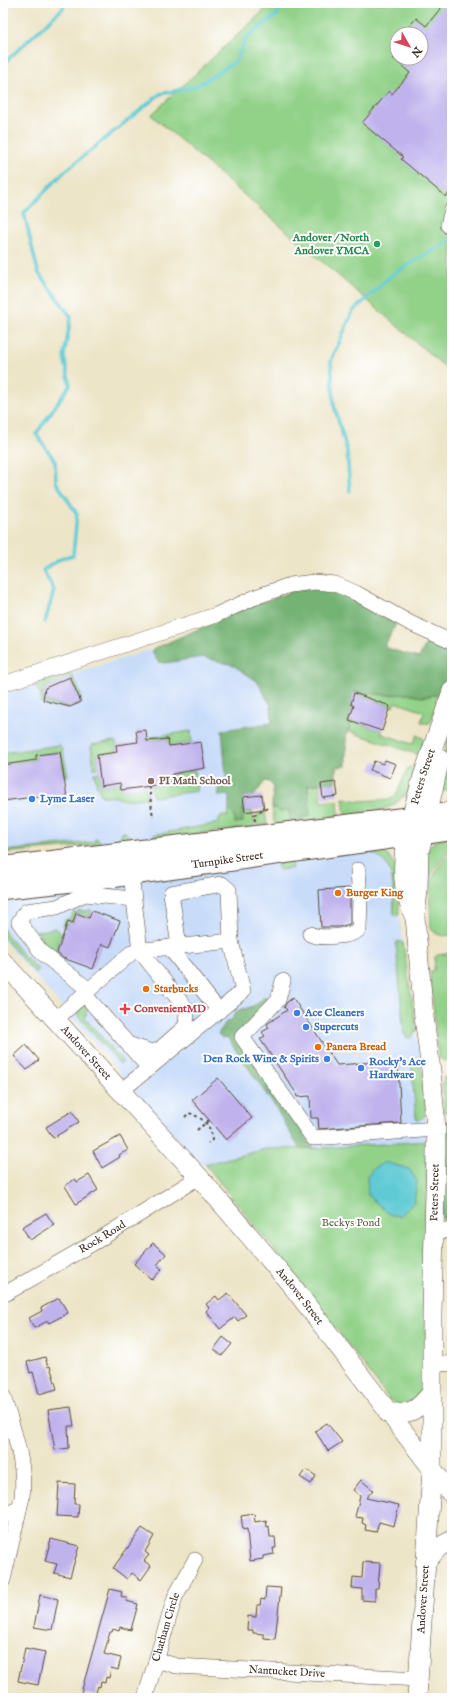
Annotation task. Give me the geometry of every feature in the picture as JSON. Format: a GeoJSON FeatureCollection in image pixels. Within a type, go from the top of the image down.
{"type":"FeatureCollection","features":[{"type":"Feature","properties":{"kind":"highway","name":"Turnpike Street"},"geometry":{"type":"LineString","coordinates":[[4,883],[131,874],[417,825],[452,813]]}},
{"type":"Feature","properties":{"kind":"highway","name":"Turnpike Street"},"geometry":{"type":"LineString","coordinates":[[4,883],[417,825],[452,829]]}},
{"type":"Feature","properties":{"kind":"main road","name":"Peters Street"},"geometry":{"type":"LineString","coordinates":[[432,1469],[432,1313],[444,1231],[436,1128],[415,917],[418,891],[419,852],[417,825],[422,779],[452,691]]}},
{"type":"Feature","properties":{"kind":"main road","name":"Peters Street"},"geometry":{"type":"LineString","coordinates":[[417,825],[452,706]]}},
{"type":"Feature","properties":{"kind":"main road","name":"Andover Street"},"geometry":{"type":"LineString","coordinates":[[4,964],[56,1019],[199,1177],[292,1286],[432,1469],[417,1698]]}},
{"type":"Feature","properties":{"kind":"main road"},"geometry":{"type":"LineString","coordinates":[[388,1413],[401,1414],[414,1411],[432,1392]]}},
{"type":"Feature","properties":{"kind":"main road"},"geometry":{"type":"LineString","coordinates":[[432,1469],[452,1494]]}},
{"type":"Feature","properties":{"kind":"main road"},"geometry":{"type":"LineString","coordinates":[[425,1563],[439,1547],[452,1540]]}},
{"type":"Feature","properties":{"kind":"street"},"geometry":{"type":"LineString","coordinates":[[450,227],[452,210]]}},
{"type":"Feature","properties":{"kind":"street"},"geometry":{"type":"LineString","coordinates":[[3,684],[216,615],[258,596],[290,585],[314,582],[335,584],[356,593],[410,623],[452,642]]}},
{"type":"Feature","properties":{"kind":"street"},"geometry":{"type":"LineString","coordinates":[[310,934],[316,937],[349,935],[359,929],[360,899],[358,870]]}},
{"type":"Feature","properties":{"kind":"street"},"geometry":{"type":"LineString","coordinates":[[128,1044],[152,1052],[160,1049],[186,1026],[187,1010],[140,951],[131,874]]}},
{"type":"Feature","properties":{"kind":"street"},"geometry":{"type":"LineString","coordinates":[[121,1091],[219,1012],[243,991],[232,941],[229,890],[222,884],[171,893],[174,947],[219,1012]]}},
{"type":"Feature","properties":{"kind":"street"},"geometry":{"type":"LineString","coordinates":[[134,898],[84,894],[57,907],[26,912],[19,922],[42,953],[87,992],[128,1044],[150,1068]]}},
{"type":"Feature","properties":{"kind":"street"},"geometry":{"type":"LineString","coordinates":[[56,1019],[131,953],[232,941]]}},
{"type":"Feature","properties":{"kind":"street"},"geometry":{"type":"LineString","coordinates":[[283,981],[278,1000],[242,1037],[313,1138],[436,1128]]}},
{"type":"Feature","properties":{"kind":"street","name":"Rock Road"},"geometry":{"type":"LineString","coordinates":[[3,1295],[100,1239],[199,1177]]}},
{"type":"Feature","properties":{"kind":"street"},"geometry":{"type":"LineString","coordinates":[[433,1363],[452,1364]]}},
{"type":"Feature","properties":{"kind":"street"},"geometry":{"type":"LineString","coordinates":[[3,1396],[23,1470],[24,1484],[3,1580]]}},
{"type":"Feature","properties":{"kind":"street"},"geometry":{"type":"LineString","coordinates":[[3,1515],[19,1509]]}},
{"type":"Feature","properties":{"kind":"street","name":"Chatham Circle"},"geometry":{"type":"LineString","coordinates":[[145,1698],[175,1597],[196,1560]]}},
{"type":"Feature","properties":{"kind":"street","name":"Nantucket Drive"},"geometry":{"type":"LineString","coordinates":[[156,1660],[177,1666],[418,1679]]}},
{"type":"Feature","properties":{"kind":"path"},"geometry":{"type":"LineString","coordinates":[[149,786],[153,817]]}},
{"type":"Feature","properties":{"kind":"path"},"geometry":{"type":"LineString","coordinates":[[255,822],[254,815],[270,807]]}},
{"type":"Feature","properties":{"kind":"path"},"geometry":{"type":"LineString","coordinates":[[185,1117],[189,1113],[200,1118],[205,1123],[212,1136],[212,1140],[208,1143]]}},
{"type":"Feature","properties":{"kind":"path"},"geometry":{"type":"LineString","coordinates":[[197,1130],[209,1120]]}},
{"type":"Feature","properties":{"kind":"shaded area"},"geometry":{"type":"Polygon","coordinates":[[[153,649],[152,651],[158,662],[165,663],[202,657],[233,665],[257,681],[266,694],[271,706],[272,723],[228,729],[236,830],[99,845],[3,853],[3,695],[34,683],[35,684],[72,674],[153,649]]]}},
{"type":"Feature","properties":{"kind":"shaded area"},"geometry":{"type":"Polygon","coordinates":[[[367,847],[388,855],[393,860],[396,868],[399,915],[424,1082],[427,1141],[314,1148],[266,1149],[201,1165],[141,1099],[106,1056],[3,940],[3,898],[367,847]]]}},
{"type":"Feature","properties":{"kind":"green space","name":"Andover / North Andover YMCA"},"geometry":{"type":"Polygon","coordinates":[[[272,3],[452,3],[452,373],[151,115],[272,3]]]}},
{"type":"Feature","properties":{"kind":"green space"},"geometry":{"type":"Polygon","coordinates":[[[324,588],[341,593],[396,624],[384,647],[419,658],[426,643],[452,651],[452,670],[442,694],[422,697],[408,694],[386,695],[355,692],[351,704],[354,706],[349,720],[352,721],[346,737],[346,766],[336,767],[336,782],[308,785],[310,816],[290,820],[289,810],[280,811],[272,807],[273,786],[269,782],[265,781],[254,796],[243,797],[245,812],[242,809],[243,822],[235,823],[234,815],[229,810],[229,795],[219,796],[218,787],[227,786],[222,730],[272,723],[271,706],[257,681],[233,665],[202,657],[165,663],[158,662],[152,651],[153,649],[251,606],[300,589],[324,588]]]}},
{"type":"Feature","properties":{"kind":"green space"},"geometry":{"type":"Polygon","coordinates":[[[72,674],[81,695],[81,702],[70,677],[45,688],[43,700],[70,707],[61,707],[40,702],[42,692],[38,692],[35,684],[72,674]]]}},
{"type":"Feature","properties":{"kind":"green space"},"geometry":{"type":"Polygon","coordinates":[[[354,693],[408,694],[422,697],[442,694],[430,723],[422,723],[424,712],[395,702],[393,707],[354,693]]]}},
{"type":"Feature","properties":{"kind":"green space"},"geometry":{"type":"Polygon","coordinates":[[[352,721],[382,731],[382,734],[413,744],[417,735],[424,739],[419,755],[348,731],[352,721]]]}},
{"type":"Feature","properties":{"kind":"green space"},"geometry":{"type":"Polygon","coordinates":[[[191,731],[192,743],[169,746],[168,739],[147,741],[147,738],[191,731]]]}},
{"type":"Feature","properties":{"kind":"green space"},"geometry":{"type":"Polygon","coordinates":[[[448,739],[452,739],[452,795],[446,790],[443,792],[440,779],[441,766],[448,739]]]}},
{"type":"Feature","properties":{"kind":"green space"},"geometry":{"type":"Polygon","coordinates":[[[114,741],[116,742],[117,752],[97,755],[99,768],[94,768],[92,745],[114,741]]]}},
{"type":"Feature","properties":{"kind":"green space"},"geometry":{"type":"Polygon","coordinates":[[[59,745],[62,748],[68,776],[64,776],[60,752],[36,755],[36,760],[3,765],[3,753],[59,745]]]}},
{"type":"Feature","properties":{"kind":"green space"},"geometry":{"type":"Polygon","coordinates":[[[408,768],[412,768],[414,774],[406,797],[403,796],[398,802],[384,809],[345,815],[343,798],[359,801],[391,799],[397,793],[408,768]]]}},
{"type":"Feature","properties":{"kind":"green space"},"geometry":{"type":"Polygon","coordinates":[[[195,770],[197,791],[153,797],[151,786],[173,783],[172,774],[195,770]]]}},
{"type":"Feature","properties":{"kind":"green space"},"geometry":{"type":"Polygon","coordinates":[[[99,772],[101,786],[120,783],[121,790],[146,787],[147,798],[124,800],[116,797],[102,796],[97,786],[94,773],[99,772]]]}},
{"type":"Feature","properties":{"kind":"green space"},"geometry":{"type":"Polygon","coordinates":[[[319,784],[322,802],[338,800],[339,816],[275,824],[272,807],[280,811],[289,810],[290,820],[308,785],[319,784]]]}},
{"type":"Feature","properties":{"kind":"green space"},"geometry":{"type":"Polygon","coordinates":[[[242,809],[244,812],[252,811],[255,827],[156,839],[153,835],[219,823],[219,818],[221,816],[228,816],[229,810],[234,815],[236,823],[242,809]]]}},
{"type":"Feature","properties":{"kind":"green space"},"geometry":{"type":"Polygon","coordinates":[[[265,810],[267,825],[257,826],[256,816],[265,810]]]}},
{"type":"Feature","properties":{"kind":"green space"},"geometry":{"type":"Polygon","coordinates":[[[123,832],[125,832],[135,841],[115,844],[123,832]]]}},
{"type":"Feature","properties":{"kind":"green space"},"geometry":{"type":"Polygon","coordinates":[[[452,835],[452,848],[444,855],[426,883],[428,849],[434,842],[452,835]]]}},
{"type":"Feature","properties":{"kind":"green space"},"geometry":{"type":"Polygon","coordinates":[[[96,838],[100,841],[99,845],[3,853],[3,851],[94,842],[96,838]]]}},
{"type":"Feature","properties":{"kind":"green space"},"geometry":{"type":"Polygon","coordinates":[[[367,847],[379,850],[387,855],[393,863],[398,882],[399,915],[394,915],[393,886],[389,869],[383,860],[374,854],[367,852],[347,852],[292,860],[292,868],[280,870],[277,867],[281,860],[367,847]]]}},
{"type":"Feature","properties":{"kind":"green space"},"geometry":{"type":"Polygon","coordinates":[[[452,852],[452,935],[443,936],[435,933],[431,928],[429,884],[444,859],[452,852]]]}},
{"type":"Feature","properties":{"kind":"green space"},"geometry":{"type":"Polygon","coordinates":[[[90,909],[92,911],[89,918],[76,913],[73,923],[68,921],[66,928],[63,927],[65,920],[70,918],[74,912],[77,913],[78,911],[88,911],[90,909]]]}},
{"type":"Feature","properties":{"kind":"green space"},"geometry":{"type":"Polygon","coordinates":[[[3,928],[15,945],[39,971],[35,973],[3,937],[3,928]]]}},
{"type":"Feature","properties":{"kind":"green space"},"geometry":{"type":"Polygon","coordinates":[[[55,928],[62,934],[55,955],[36,932],[55,928]]]}},
{"type":"Feature","properties":{"kind":"green space"},"geometry":{"type":"Polygon","coordinates":[[[398,941],[403,943],[417,1031],[414,1032],[413,1036],[410,1038],[406,1037],[406,1034],[404,1034],[396,944],[398,941]]]}},
{"type":"Feature","properties":{"kind":"green space"},"geometry":{"type":"Polygon","coordinates":[[[452,953],[452,1050],[450,1051],[449,1059],[444,1061],[438,1057],[430,971],[434,971],[435,957],[438,955],[452,953]]]}},
{"type":"Feature","properties":{"kind":"green space"},"geometry":{"type":"Polygon","coordinates":[[[265,996],[269,1002],[236,1035],[314,1148],[299,1148],[274,1105],[227,1037],[222,1038],[218,1034],[227,1021],[232,1020],[238,1011],[255,1005],[265,996]]]}},
{"type":"Feature","properties":{"kind":"green space"},"geometry":{"type":"Polygon","coordinates":[[[81,1006],[88,1006],[85,1018],[123,1062],[120,1064],[77,1015],[81,1006]]]}},
{"type":"Feature","properties":{"kind":"green space"},"geometry":{"type":"Polygon","coordinates":[[[418,1059],[422,1070],[426,1110],[425,1116],[418,1120],[416,1118],[411,1060],[418,1059]]]}},
{"type":"Feature","properties":{"kind":"green space"},"geometry":{"type":"Polygon","coordinates":[[[451,1075],[452,1113],[444,1112],[442,1085],[444,1077],[451,1075]]]}},
{"type":"Feature","properties":{"kind":"green space"},"geometry":{"type":"Polygon","coordinates":[[[452,1121],[452,1225],[446,1223],[439,1214],[445,1122],[452,1121]]]}},
{"type":"Feature","properties":{"kind":"green space","name":"Beckys Pond"},"geometry":{"type":"Polygon","coordinates":[[[427,1141],[425,1378],[422,1394],[404,1406],[396,1404],[389,1399],[314,1299],[205,1164],[266,1149],[322,1148],[427,1141]]]}},
{"type":"Feature","properties":{"kind":"water"},"geometry":{"type":"Polygon","coordinates":[[[385,1162],[409,1169],[417,1181],[414,1202],[400,1216],[391,1215],[368,1196],[367,1177],[374,1168],[385,1162]]]}},
{"type":"Feature","properties":{"kind":"building"},"geometry":{"type":"Polygon","coordinates":[[[445,3],[452,3],[452,189],[446,197],[401,159],[403,157],[362,123],[389,91],[392,94],[410,73],[402,66],[429,66],[429,26],[426,26],[445,3]]]}},
{"type":"Feature","properties":{"kind":"building"},"geometry":{"type":"Polygon","coordinates":[[[416,18],[426,26],[410,26],[416,18]]]}},
{"type":"Feature","properties":{"kind":"building"},"geometry":{"type":"Polygon","coordinates":[[[70,677],[81,702],[70,707],[43,700],[45,688],[70,677]]]}},
{"type":"Feature","properties":{"kind":"building"},"geometry":{"type":"Polygon","coordinates":[[[354,693],[390,706],[382,731],[349,720],[354,706],[351,704],[354,693]]]}},
{"type":"Feature","properties":{"kind":"building"},"geometry":{"type":"Polygon","coordinates":[[[146,730],[147,741],[168,739],[169,746],[201,742],[205,768],[172,774],[173,783],[121,790],[120,783],[101,786],[97,755],[117,752],[116,745],[138,742],[136,731],[146,730]]]}},
{"type":"Feature","properties":{"kind":"building"},"geometry":{"type":"Polygon","coordinates":[[[60,752],[67,798],[42,801],[41,796],[3,801],[3,765],[36,760],[36,755],[60,752]]]}},
{"type":"Feature","properties":{"kind":"building"},"geometry":{"type":"Polygon","coordinates":[[[385,760],[396,764],[390,778],[370,770],[374,761],[383,764],[385,760]]]}},
{"type":"Feature","properties":{"kind":"building"},"geometry":{"type":"Polygon","coordinates":[[[336,782],[338,796],[323,798],[321,784],[336,782]]]}},
{"type":"Feature","properties":{"kind":"building"},"geometry":{"type":"Polygon","coordinates":[[[262,795],[264,809],[245,812],[243,797],[262,795]]]}},
{"type":"Feature","properties":{"kind":"building"},"geometry":{"type":"Polygon","coordinates":[[[350,888],[350,924],[338,927],[321,927],[319,890],[350,888]]]}},
{"type":"Feature","properties":{"kind":"building"},"geometry":{"type":"Polygon","coordinates":[[[92,911],[120,921],[110,947],[102,944],[93,969],[63,958],[57,953],[68,921],[73,923],[76,913],[89,918],[92,911]]]}},
{"type":"Feature","properties":{"kind":"building"},"geometry":{"type":"Polygon","coordinates":[[[293,998],[337,1065],[378,1062],[379,1066],[398,1064],[401,1123],[319,1129],[318,1118],[311,1118],[310,1096],[297,1097],[296,1093],[260,1039],[265,1036],[262,1032],[269,1028],[267,1024],[287,1010],[284,1007],[287,1002],[293,998]]]}},
{"type":"Feature","properties":{"kind":"building"},"geometry":{"type":"Polygon","coordinates":[[[26,1045],[39,1060],[27,1070],[14,1056],[26,1045]]]}},
{"type":"Feature","properties":{"kind":"building"},"geometry":{"type":"Polygon","coordinates":[[[218,1078],[252,1118],[226,1140],[192,1100],[218,1078]]]}},
{"type":"Feature","properties":{"kind":"building"},"geometry":{"type":"Polygon","coordinates":[[[72,1111],[79,1122],[53,1138],[46,1127],[72,1111]]]}},
{"type":"Feature","properties":{"kind":"building"},"geometry":{"type":"Polygon","coordinates":[[[120,1136],[128,1150],[119,1155],[120,1157],[102,1168],[93,1151],[120,1136]]]}},
{"type":"Feature","properties":{"kind":"building"},"geometry":{"type":"Polygon","coordinates":[[[89,1175],[98,1190],[76,1204],[65,1186],[75,1179],[77,1182],[89,1175]]]}},
{"type":"Feature","properties":{"kind":"building"},"geometry":{"type":"Polygon","coordinates":[[[46,1213],[54,1225],[30,1240],[22,1227],[46,1213]]]}},
{"type":"Feature","properties":{"kind":"building"},"geometry":{"type":"Polygon","coordinates":[[[153,1243],[166,1254],[157,1265],[162,1269],[152,1280],[134,1264],[153,1243]]]}},
{"type":"Feature","properties":{"kind":"building"},"geometry":{"type":"Polygon","coordinates":[[[228,1293],[246,1315],[238,1321],[235,1317],[220,1329],[206,1311],[209,1308],[206,1304],[216,1296],[219,1300],[228,1293]]]}},
{"type":"Feature","properties":{"kind":"building"},"geometry":{"type":"Polygon","coordinates":[[[59,1298],[68,1313],[49,1323],[48,1321],[34,1328],[29,1318],[42,1311],[41,1308],[59,1298]]]}},
{"type":"Feature","properties":{"kind":"building"},"geometry":{"type":"Polygon","coordinates":[[[223,1337],[232,1344],[222,1356],[214,1349],[223,1337]]]}},
{"type":"Feature","properties":{"kind":"building"},"geometry":{"type":"Polygon","coordinates":[[[45,1357],[48,1367],[50,1366],[57,1389],[39,1394],[33,1372],[30,1373],[27,1362],[45,1357]]]}},
{"type":"Feature","properties":{"kind":"building"},"geometry":{"type":"Polygon","coordinates":[[[71,1407],[74,1426],[68,1426],[69,1448],[55,1450],[48,1410],[71,1407]]]}},
{"type":"Feature","properties":{"kind":"building"},"geometry":{"type":"Polygon","coordinates":[[[327,1423],[342,1442],[328,1451],[315,1431],[327,1423]]]}},
{"type":"Feature","properties":{"kind":"building"},"geometry":{"type":"Polygon","coordinates":[[[306,1469],[316,1476],[311,1484],[300,1477],[306,1469]]]}},
{"type":"Feature","properties":{"kind":"building"},"geometry":{"type":"Polygon","coordinates":[[[361,1480],[373,1490],[366,1498],[399,1505],[394,1526],[379,1522],[376,1532],[365,1530],[366,1525],[362,1523],[363,1518],[355,1517],[360,1496],[353,1490],[361,1480]]]}},
{"type":"Feature","properties":{"kind":"building"},"geometry":{"type":"Polygon","coordinates":[[[59,1483],[75,1484],[74,1504],[79,1504],[78,1517],[57,1516],[59,1483]]]}},
{"type":"Feature","properties":{"kind":"building"},"geometry":{"type":"Polygon","coordinates":[[[254,1514],[255,1522],[266,1520],[267,1527],[269,1526],[270,1537],[275,1537],[276,1548],[273,1548],[274,1554],[263,1556],[263,1559],[250,1561],[247,1529],[243,1530],[241,1516],[254,1514]]]}},
{"type":"Feature","properties":{"kind":"building"},"geometry":{"type":"Polygon","coordinates":[[[142,1528],[154,1536],[145,1552],[149,1555],[144,1561],[151,1566],[141,1580],[132,1573],[127,1579],[113,1568],[142,1528]]]}},
{"type":"Feature","properties":{"kind":"building"},"geometry":{"type":"Polygon","coordinates":[[[51,1539],[79,1546],[70,1577],[54,1573],[57,1564],[45,1561],[51,1539]]]}},
{"type":"Feature","properties":{"kind":"building"},"geometry":{"type":"Polygon","coordinates":[[[363,1562],[380,1563],[378,1588],[375,1588],[375,1601],[362,1600],[362,1589],[352,1588],[353,1577],[362,1578],[363,1562]]]}},
{"type":"Feature","properties":{"kind":"building"},"geometry":{"type":"Polygon","coordinates":[[[266,1587],[281,1588],[275,1639],[264,1638],[264,1634],[253,1633],[253,1630],[247,1630],[248,1616],[256,1617],[257,1605],[260,1605],[261,1599],[265,1600],[266,1587]]]}},
{"type":"Feature","properties":{"kind":"building"},"geometry":{"type":"Polygon","coordinates":[[[110,1589],[122,1592],[121,1596],[127,1598],[126,1601],[138,1604],[131,1630],[120,1627],[119,1631],[113,1629],[112,1632],[110,1632],[104,1654],[121,1658],[118,1670],[111,1668],[109,1678],[106,1677],[105,1683],[101,1682],[95,1696],[81,1693],[110,1589]]]}},
{"type":"Feature","properties":{"kind":"building"},"geometry":{"type":"Polygon","coordinates":[[[40,1595],[58,1599],[52,1630],[34,1627],[40,1595]]]}},
{"type":"Feature","properties":{"kind":"building"},"geometry":{"type":"Polygon","coordinates":[[[25,1648],[45,1652],[38,1685],[18,1681],[25,1648]]]}},
{"type":"Feature","properties":{"kind":"waterway"},"geometry":{"type":"LineString","coordinates":[[3,64],[63,8],[65,3]]}},
{"type":"Feature","properties":{"kind":"waterway"},"geometry":{"type":"LineString","coordinates":[[45,622],[54,590],[43,570],[64,557],[73,556],[77,514],[56,482],[55,461],[36,434],[70,385],[64,356],[71,317],[38,272],[24,213],[64,172],[160,94],[197,86],[236,61],[247,37],[277,15],[282,3]]}},
{"type":"Feature","properties":{"kind":"waterway"},"geometry":{"type":"LineString","coordinates":[[350,491],[347,451],[334,405],[331,361],[353,311],[393,274],[449,241]]}},
{"type":"Feature","properties":{"kind":"place","name":"Andover / North Andover YMCA"},"geometry":{"type":"Point","coordinates":[377,244]}},
{"type":"Feature","properties":{"kind":"place","name":"PI Math School"},"geometry":{"type":"Point","coordinates":[151,781]}},
{"type":"Feature","properties":{"kind":"place","name":"Lyme Laser"},"geometry":{"type":"Point","coordinates":[32,799]}},
{"type":"Feature","properties":{"kind":"place","name":"Burger King"},"geometry":{"type":"Point","coordinates":[338,893]}},
{"type":"Feature","properties":{"kind":"place","name":"Starbucks"},"geometry":{"type":"Point","coordinates":[146,989]}},
{"type":"Feature","properties":{"kind":"place","name":"ConvenientMD"},"geometry":{"type":"Point","coordinates":[125,1009]}},
{"type":"Feature","properties":{"kind":"place","name":"Ace Cleaners"},"geometry":{"type":"Point","coordinates":[297,1013]}},
{"type":"Feature","properties":{"kind":"place","name":"Supercuts"},"geometry":{"type":"Point","coordinates":[306,1027]}},
{"type":"Feature","properties":{"kind":"place","name":"Panera Bread"},"geometry":{"type":"Point","coordinates":[318,1047]}},
{"type":"Feature","properties":{"kind":"place","name":"Den Rock Wine & Spirits"},"geometry":{"type":"Point","coordinates":[327,1059]}},
{"type":"Feature","properties":{"kind":"place","name":"Rocky's Ace Hardware"},"geometry":{"type":"Point","coordinates":[361,1068]}}]}
